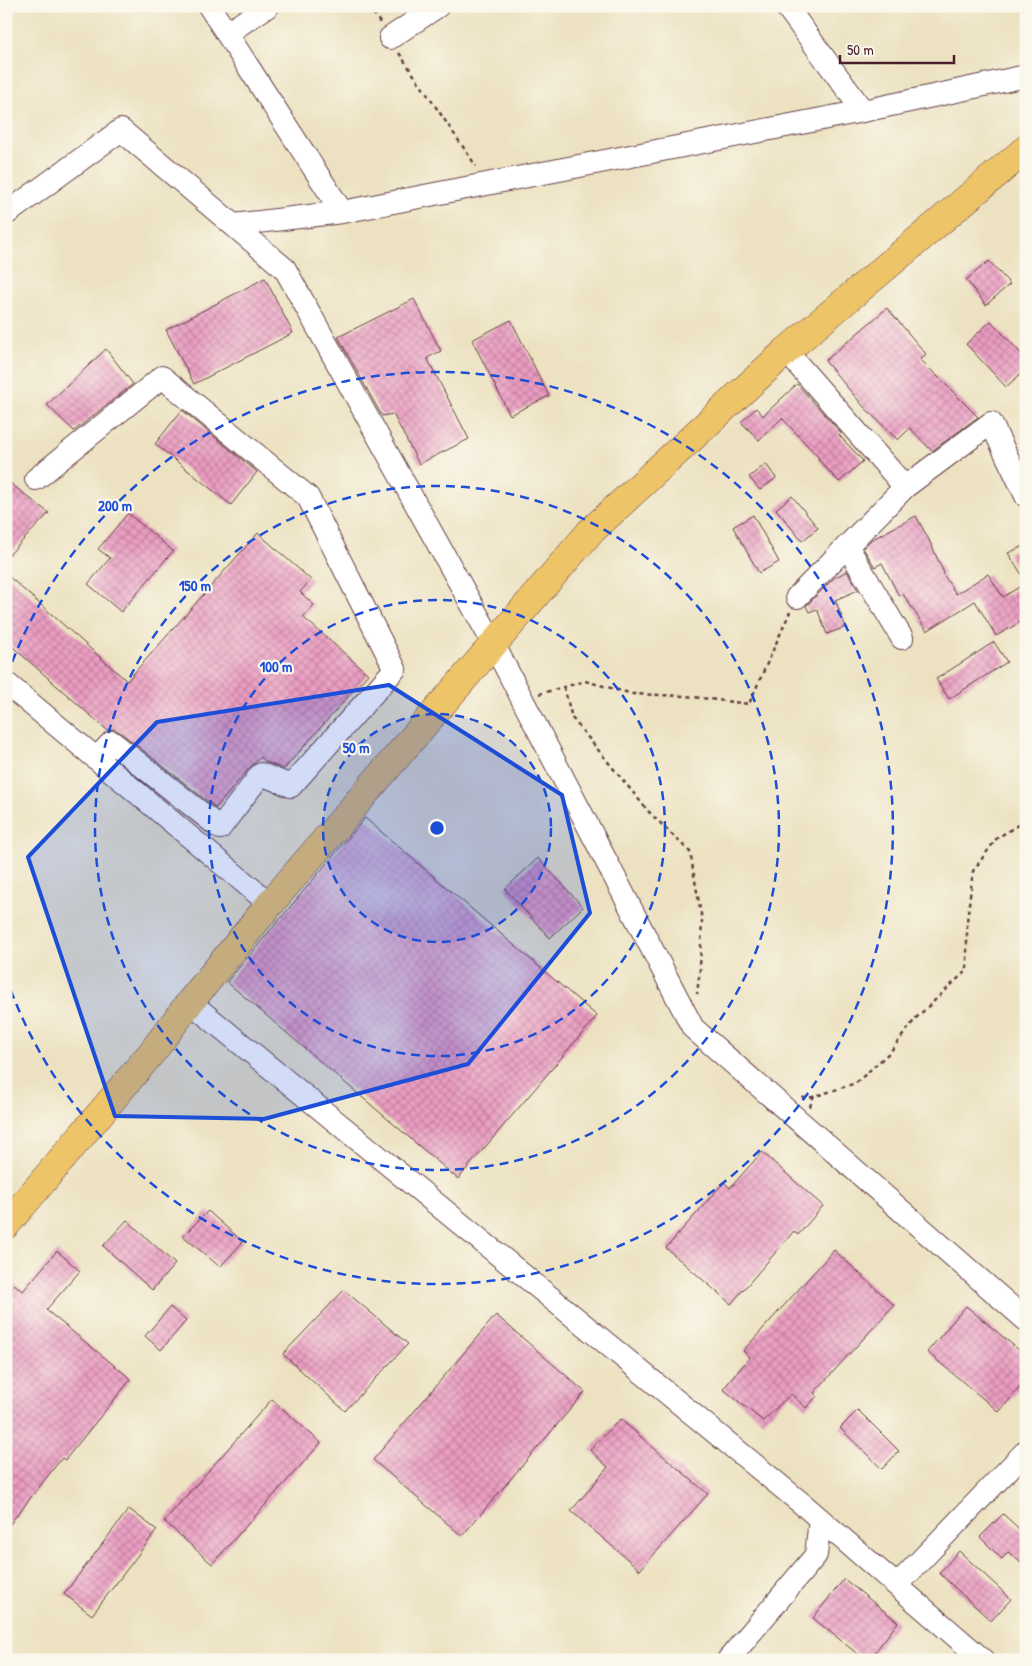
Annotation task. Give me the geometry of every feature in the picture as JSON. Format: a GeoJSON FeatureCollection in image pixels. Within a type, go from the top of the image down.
{"type":"FeatureCollection","features":[{"type":"Feature","properties":{"kind":"main road"},"geometry":{"type":"LineString","coordinates":[[6,1224],[153,1051],[190,1002],[270,904],[590,532],[786,351],[1026,149]]}},
{"type":"Feature","properties":{"kind":"street"},"geometry":{"type":"LineString","coordinates":[[209,6],[342,212]]}},
{"type":"Feature","properties":{"kind":"street"},"geometry":{"type":"LineString","coordinates":[[227,33],[268,6]]}},
{"type":"Feature","properties":{"kind":"street"},"geometry":{"type":"LineString","coordinates":[[390,38],[438,6]]}},
{"type":"Feature","properties":{"kind":"street"},"geometry":{"type":"LineString","coordinates":[[786,6],[863,111]]}},
{"type":"Feature","properties":{"kind":"street"},"geometry":{"type":"LineString","coordinates":[[233,225],[342,212],[863,111],[1026,76]]}},
{"type":"Feature","properties":{"kind":"street"},"geometry":{"type":"LineString","coordinates":[[6,214],[121,130],[285,269],[493,643],[693,1028],[1026,1320]]}},
{"type":"Feature","properties":{"kind":"street"},"geometry":{"type":"LineString","coordinates":[[786,351],[905,488]]}},
{"type":"Feature","properties":{"kind":"street"},"geometry":{"type":"LineString","coordinates":[[36,479],[162,377],[308,497],[395,669],[291,786],[261,774],[220,828],[112,742],[97,758]]}},
{"type":"Feature","properties":{"kind":"street"},"geometry":{"type":"LineString","coordinates":[[796,597],[905,488],[991,423],[1026,496]]}},
{"type":"Feature","properties":{"kind":"street"},"geometry":{"type":"LineString","coordinates":[[847,546],[902,638]]}},
{"type":"Feature","properties":{"kind":"street"},"geometry":{"type":"LineString","coordinates":[[6,683],[270,904]]}},
{"type":"Feature","properties":{"kind":"street"},"geometry":{"type":"LineString","coordinates":[[190,1002],[820,1520],[983,1660]]}},
{"type":"Feature","properties":{"kind":"street"},"geometry":{"type":"LineString","coordinates":[[897,1585],[1026,1452]]}},
{"type":"Feature","properties":{"kind":"street"},"geometry":{"type":"LineString","coordinates":[[728,1660],[816,1555],[820,1520]]}},
{"type":"Feature","properties":{"kind":"path"},"geometry":{"type":"LineString","coordinates":[[369,6],[477,168]]}},
{"type":"Feature","properties":{"kind":"path"},"geometry":{"type":"LineString","coordinates":[[521,698],[585,681],[633,694],[685,696],[749,704],[796,597]]}},
{"type":"Feature","properties":{"kind":"path"},"geometry":{"type":"LineString","coordinates":[[564,687],[572,718],[649,812],[690,852],[702,920],[700,969],[693,1028]]}},
{"type":"Feature","properties":{"kind":"path"},"geometry":{"type":"LineString","coordinates":[[803,1125],[813,1097],[856,1083],[890,1052],[916,1018],[967,970],[967,921],[973,871],[997,838],[1026,820]]}},
{"type":"Feature","properties":{"kind":"highlighted area"},"geometry":{"type":"Polygon","coordinates":[[[389,685],[562,795],[590,913],[468,1064],[264,1119],[115,1116],[28,857],[157,722],[389,685]]]}},
{"type":"Feature","properties":{"kind":"building"},"geometry":{"type":"Polygon","coordinates":[[[989,261],[1010,284],[986,305],[966,280],[989,261]]]}},
{"type":"Feature","properties":{"kind":"building"},"geometry":{"type":"Polygon","coordinates":[[[265,278],[293,333],[194,384],[166,330],[265,278]]]}},
{"type":"Feature","properties":{"kind":"building"},"geometry":{"type":"Polygon","coordinates":[[[414,299],[441,351],[427,358],[469,439],[419,464],[393,414],[382,416],[338,337],[414,299]]]}},
{"type":"Feature","properties":{"kind":"building"},"geometry":{"type":"Polygon","coordinates":[[[887,308],[926,354],[920,359],[978,417],[932,451],[910,428],[898,440],[864,407],[825,361],[887,308]]]}},
{"type":"Feature","properties":{"kind":"building"},"geometry":{"type":"Polygon","coordinates":[[[511,320],[549,396],[510,415],[472,340],[511,320]]]}},
{"type":"Feature","properties":{"kind":"building"},"geometry":{"type":"Polygon","coordinates":[[[991,321],[1026,359],[1026,369],[1006,387],[966,344],[991,321]]]}},
{"type":"Feature","properties":{"kind":"building"},"geometry":{"type":"Polygon","coordinates":[[[106,349],[133,384],[74,431],[47,405],[106,349]]]}},
{"type":"Feature","properties":{"kind":"building"},"geometry":{"type":"Polygon","coordinates":[[[797,384],[841,433],[839,435],[863,461],[839,482],[782,418],[759,440],[741,422],[756,408],[763,416],[797,384]]]}},
{"type":"Feature","properties":{"kind":"building"},"geometry":{"type":"Polygon","coordinates":[[[182,410],[257,472],[231,505],[155,444],[182,410]]]}},
{"type":"Feature","properties":{"kind":"building"},"geometry":{"type":"Polygon","coordinates":[[[766,464],[776,478],[760,490],[749,477],[766,464]]]}},
{"type":"Feature","properties":{"kind":"building"},"geometry":{"type":"Polygon","coordinates":[[[6,480],[49,513],[6,558],[6,480]]]}},
{"type":"Feature","properties":{"kind":"building"},"geometry":{"type":"Polygon","coordinates":[[[792,496],[818,528],[802,541],[776,509],[792,496]]]}},
{"type":"Feature","properties":{"kind":"building"},"geometry":{"type":"Polygon","coordinates":[[[128,513],[173,551],[121,612],[88,584],[110,558],[98,549],[128,513]]]}},
{"type":"Feature","properties":{"kind":"building"},"geometry":{"type":"Polygon","coordinates":[[[753,515],[779,562],[759,573],[733,527],[753,515]]]}},
{"type":"Feature","properties":{"kind":"building"},"geometry":{"type":"Polygon","coordinates":[[[916,516],[928,538],[943,574],[956,594],[988,574],[1003,597],[1026,583],[1026,619],[996,636],[975,601],[927,631],[903,594],[899,596],[882,563],[875,567],[863,548],[871,540],[916,516]]]}},
{"type":"Feature","properties":{"kind":"building"},"geometry":{"type":"Polygon","coordinates":[[[258,533],[311,580],[300,592],[314,605],[303,617],[368,674],[284,769],[266,762],[261,757],[251,766],[216,808],[120,732],[114,729],[107,730],[6,641],[6,574],[127,681],[258,533]]]}},
{"type":"Feature","properties":{"kind":"building"},"geometry":{"type":"Polygon","coordinates":[[[1026,545],[1026,581],[1008,553],[1026,545]]]}},
{"type":"Feature","properties":{"kind":"building"},"geometry":{"type":"Polygon","coordinates":[[[847,571],[858,590],[835,600],[846,627],[827,634],[817,609],[809,612],[806,606],[834,578],[847,571]]]}},
{"type":"Feature","properties":{"kind":"building"},"geometry":{"type":"Polygon","coordinates":[[[994,642],[1007,662],[949,699],[936,679],[994,642]]]}},
{"type":"Feature","properties":{"kind":"building"},"geometry":{"type":"Polygon","coordinates":[[[365,818],[597,1016],[458,1179],[227,982],[365,818]]]}},
{"type":"Feature","properties":{"kind":"building"},"geometry":{"type":"Polygon","coordinates":[[[538,858],[583,907],[550,938],[505,889],[538,858]]]}},
{"type":"Feature","properties":{"kind":"building"},"geometry":{"type":"Polygon","coordinates":[[[762,1152],[823,1206],[798,1235],[794,1231],[731,1304],[666,1248],[724,1182],[730,1188],[762,1152]]]}},
{"type":"Feature","properties":{"kind":"building"},"geometry":{"type":"Polygon","coordinates":[[[208,1211],[243,1242],[220,1267],[183,1236],[208,1211]]]}},
{"type":"Feature","properties":{"kind":"building"},"geometry":{"type":"Polygon","coordinates":[[[127,1220],[175,1264],[152,1290],[103,1246],[127,1220]]]}},
{"type":"Feature","properties":{"kind":"building"},"geometry":{"type":"Polygon","coordinates":[[[834,1250],[894,1305],[814,1393],[817,1396],[806,1408],[791,1394],[763,1421],[723,1389],[750,1357],[743,1351],[834,1250]]]}},
{"type":"Feature","properties":{"kind":"building"},"geometry":{"type":"Polygon","coordinates":[[[57,1251],[80,1271],[46,1310],[131,1379],[65,1460],[62,1458],[6,1529],[6,1294],[14,1284],[23,1291],[57,1251]]]}},
{"type":"Feature","properties":{"kind":"building"},"geometry":{"type":"Polygon","coordinates":[[[344,1290],[408,1344],[345,1411],[283,1354],[344,1290]]]}},
{"type":"Feature","properties":{"kind":"building"},"geometry":{"type":"Polygon","coordinates":[[[966,1306],[1026,1356],[1026,1380],[999,1412],[927,1352],[966,1306]]]}},
{"type":"Feature","properties":{"kind":"building"},"geometry":{"type":"Polygon","coordinates":[[[170,1307],[186,1321],[161,1350],[145,1336],[170,1307]]]}},
{"type":"Feature","properties":{"kind":"building"},"geometry":{"type":"Polygon","coordinates":[[[496,1315],[585,1392],[462,1536],[373,1460],[496,1315]]]}},
{"type":"Feature","properties":{"kind":"building"},"geometry":{"type":"Polygon","coordinates":[[[272,1399],[321,1443],[212,1564],[164,1521],[272,1399]]]}},
{"type":"Feature","properties":{"kind":"building"},"geometry":{"type":"Polygon","coordinates":[[[858,1410],[899,1451],[882,1469],[840,1428],[858,1410]]]}},
{"type":"Feature","properties":{"kind":"building"},"geometry":{"type":"Polygon","coordinates":[[[620,1419],[708,1494],[640,1570],[571,1511],[608,1467],[590,1450],[620,1419]]]}},
{"type":"Feature","properties":{"kind":"building"},"geometry":{"type":"Polygon","coordinates":[[[129,1509],[157,1530],[92,1615],[64,1594],[129,1509]]]}},
{"type":"Feature","properties":{"kind":"building"},"geometry":{"type":"Polygon","coordinates":[[[1003,1514],[1026,1535],[1026,1567],[1008,1552],[1002,1559],[980,1537],[1003,1514]]]}},
{"type":"Feature","properties":{"kind":"building"},"geometry":{"type":"Polygon","coordinates":[[[959,1551],[1011,1599],[991,1621],[939,1573],[959,1551]]]}},
{"type":"Feature","properties":{"kind":"building"},"geometry":{"type":"Polygon","coordinates":[[[844,1579],[898,1622],[869,1660],[865,1660],[813,1618],[844,1579]]]}}]}
